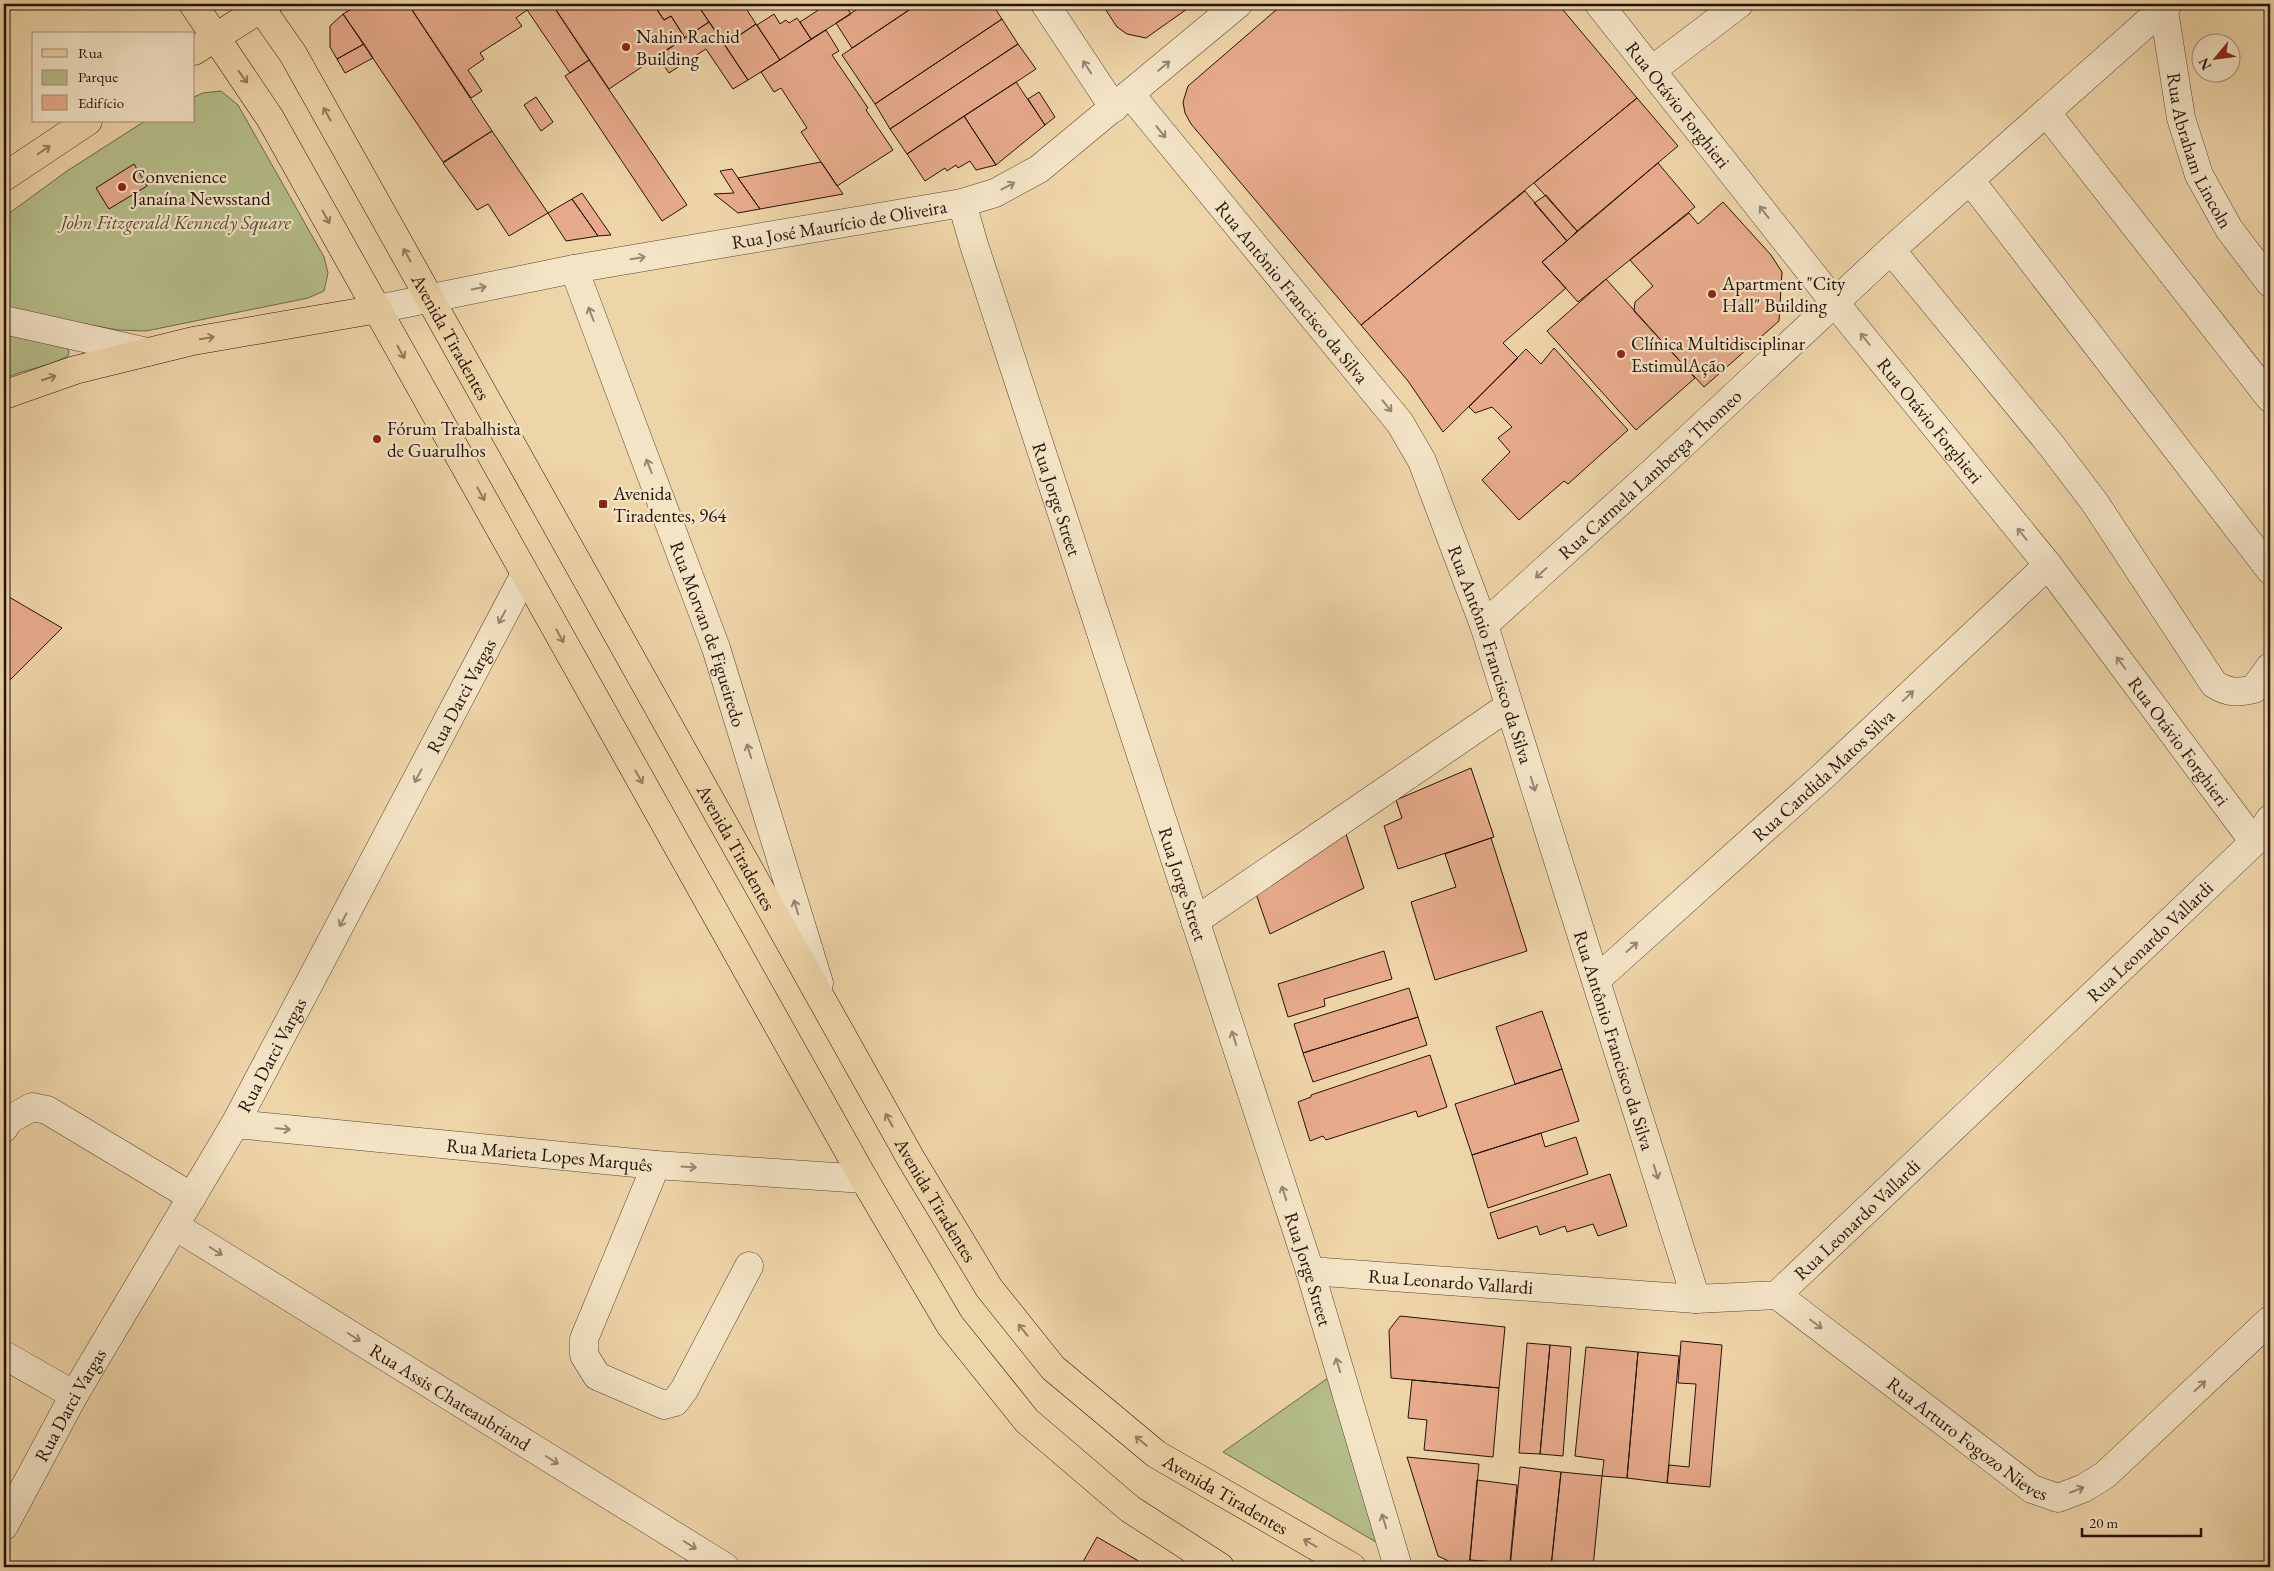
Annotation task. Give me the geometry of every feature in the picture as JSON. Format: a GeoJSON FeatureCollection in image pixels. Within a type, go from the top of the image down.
{"type":"FeatureCollection","features":[{"type":"Feature","properties":{"kind":"main road"},"geometry":{"type":"LineString","coordinates":[[193,4],[204,44],[270,118],[864,1179],[950,1325],[1026,1421],[1130,1509],[1220,1567]]}},
{"type":"Feature","properties":{"kind":"main road"},"geometry":{"type":"LineString","coordinates":[[204,44],[262,5]]}},
{"type":"Feature","properties":{"kind":"main road","name":"Avenida Tiradentes"},"geometry":{"type":"LineString","coordinates":[[262,5],[294,54],[577,564],[911,1159],[989,1288],[1053,1368],[1156,1454],[1352,1567]]}},
{"type":"Feature","properties":{"kind":"main road"},"geometry":{"type":"LineString","coordinates":[[4,178],[87,122]]}},
{"type":"Feature","properties":{"kind":"main road"},"geometry":{"type":"LineString","coordinates":[[4,396],[75,370],[193,341],[378,309]]}},
{"type":"Feature","properties":{"kind":"street","name":"Rua Antônio Francisco da Silva"},"geometry":{"type":"LineString","coordinates":[[1045,4],[1122,101],[1400,422],[1422,460],[1484,625],[1696,1299]]}},
{"type":"Feature","properties":{"kind":"street","name":"Rua José Maurício de Oliveira"},"geometry":{"type":"LineString","coordinates":[[378,309],[574,269],[962,203],[995,193],[1039,169],[1238,4]]}},
{"type":"Feature","properties":{"kind":"street","name":"Rua Otávio Forghieri"},"geometry":{"type":"LineString","coordinates":[[1599,4],[1835,303],[2048,565],[2254,842]]}},
{"type":"Feature","properties":{"kind":"street"},"geometry":{"type":"LineString","coordinates":[[1652,70],[1739,4]]}},
{"type":"Feature","properties":{"kind":"street","name":"Rua Carmela Lamberga Thomeo"},"geometry":{"type":"LineString","coordinates":[[1484,625],[1835,303],[1890,250],[2165,5]]}},
{"type":"Feature","properties":{"kind":"street","name":"Rua Abraham Lincoln"},"geometry":{"type":"LineString","coordinates":[[2165,5],[2181,118],[2199,175],[2229,229],[2270,283]]}},
{"type":"Feature","properties":{"kind":"street"},"geometry":{"type":"LineString","coordinates":[[2046,112],[2270,398]]}},
{"type":"Feature","properties":{"kind":"street"},"geometry":{"type":"LineString","coordinates":[[1970,180],[2270,570]]}},
{"type":"Feature","properties":{"kind":"street","name":"Rua Jorge Street"},"geometry":{"type":"LineString","coordinates":[[962,203],[974,245],[1310,1271],[1398,1567]]}},
{"type":"Feature","properties":{"kind":"street"},"geometry":{"type":"LineString","coordinates":[[1890,250],[2051,445],[2089,496],[2214,684],[2225,691],[2240,693],[2254,689],[2270,667]]}},
{"type":"Feature","properties":{"kind":"street","name":"Rua Morvan de Figueiredo"},"geometry":{"type":"LineString","coordinates":[[574,269],[716,648],[825,1004]]}},
{"type":"Feature","properties":{"kind":"street"},"geometry":{"type":"LineString","coordinates":[[4,320],[147,352]]}},
{"type":"Feature","properties":{"kind":"street","name":"Rua Candida Matos Silva"},"geometry":{"type":"LineString","coordinates":[[1596,980],[1821,778],[2048,565]]}},
{"type":"Feature","properties":{"kind":"street","name":"Rua Darci Vargas"},"geometry":{"type":"LineString","coordinates":[[4,1526],[74,1395],[235,1124],[525,574]]}},
{"type":"Feature","properties":{"kind":"street"},"geometry":{"type":"LineString","coordinates":[[1195,921],[1509,706]]}},
{"type":"Feature","properties":{"kind":"street","name":"Rua Leonardo Vallardi"},"geometry":{"type":"LineString","coordinates":[[1310,1271],[1696,1299],[1777,1295],[2254,842],[2270,820]]}},
{"type":"Feature","properties":{"kind":"street"},"geometry":{"type":"LineString","coordinates":[[4,1128],[9,1120],[32,1107],[47,1110],[192,1197]]}},
{"type":"Feature","properties":{"kind":"street","name":"Rua Marieta Lopes Marquês"},"geometry":{"type":"LineString","coordinates":[[235,1124],[656,1165],[864,1179]]}},
{"type":"Feature","properties":{"kind":"street"},"geometry":{"type":"LineString","coordinates":[[656,1165],[584,1339],[584,1355],[597,1376],[664,1405],[675,1402],[684,1390],[749,1266]]}},
{"type":"Feature","properties":{"kind":"street","name":"Rua Assis Chateaubriand"},"geometry":{"type":"LineString","coordinates":[[175,1226],[725,1567]]}},
{"type":"Feature","properties":{"kind":"street","name":"Rua Arturo Fogozo Nieves"},"geometry":{"type":"LineString","coordinates":[[1777,1295],[2032,1489],[2058,1498],[2084,1488],[2105,1475],[2270,1320]]}},
{"type":"Feature","properties":{"kind":"street"},"geometry":{"type":"LineString","coordinates":[[4,1355],[74,1395]]}},
{"type":"Feature","properties":{"kind":"green space","name":"John Fitzgerald Kennedy Square"},"geometry":{"type":"Polygon","coordinates":[[[221,91],[238,105],[324,257],[328,273],[324,291],[308,298],[146,331],[118,330],[4,309],[4,217],[67,171],[143,122],[195,122],[195,97],[203,93],[221,91]]]}},
{"type":"Feature","properties":{"kind":"green space"},"geometry":{"type":"Polygon","coordinates":[[[4,331],[64,346],[69,351],[68,356],[4,379],[4,331]]]}},
{"type":"Feature","properties":{"kind":"green space"},"geometry":{"type":"Polygon","coordinates":[[[1328,1378],[1386,1548],[1223,1452],[1328,1378]]]}},
{"type":"Feature","properties":{"kind":"building"},"geometry":{"type":"Polygon","coordinates":[[[360,4],[408,4],[492,131],[443,162],[343,14],[360,4]]]}},
{"type":"Feature","properties":{"kind":"building"},"geometry":{"type":"Polygon","coordinates":[[[408,4],[523,4],[527,10],[516,18],[522,26],[480,53],[484,59],[468,70],[482,91],[471,98],[408,4]]]}},
{"type":"Feature","properties":{"kind":"building"},"geometry":{"type":"Polygon","coordinates":[[[523,4],[552,4],[589,60],[570,73],[523,4]]]}},
{"type":"Feature","properties":{"kind":"building","name":"Nahin Rachid Building"},"geometry":{"type":"Polygon","coordinates":[[[552,4],[653,4],[664,20],[671,16],[685,38],[609,89],[552,4]]]}},
{"type":"Feature","properties":{"kind":"building"},"geometry":{"type":"Polygon","coordinates":[[[653,4],[697,4],[709,22],[685,38],[671,16],[664,20],[653,4]]]}},
{"type":"Feature","properties":{"kind":"building"},"geometry":{"type":"Polygon","coordinates":[[[697,4],[743,4],[756,24],[725,45],[697,4]]]}},
{"type":"Feature","properties":{"kind":"building"},"geometry":{"type":"Polygon","coordinates":[[[821,4],[844,4],[851,14],[811,39],[800,22],[823,7],[821,4]]]}},
{"type":"Feature","properties":{"kind":"building"},"geometry":{"type":"Polygon","coordinates":[[[865,4],[918,4],[852,48],[836,23],[865,4]]]}},
{"type":"Feature","properties":{"kind":"building"},"geometry":{"type":"Polygon","coordinates":[[[918,4],[992,4],[1002,19],[875,104],[842,55],[918,4]]]}},
{"type":"Feature","properties":{"kind":"building"},"geometry":{"type":"Polygon","coordinates":[[[1102,4],[1194,4],[1146,38],[1127,34],[1117,27],[1102,4]]]}},
{"type":"Feature","properties":{"kind":"building"},"geometry":{"type":"Polygon","coordinates":[[[1283,4],[1558,4],[1637,98],[1361,325],[1191,124],[1185,113],[1183,102],[1188,86],[1283,4]]]}},
{"type":"Feature","properties":{"kind":"building"},"geometry":{"type":"Polygon","coordinates":[[[343,14],[364,44],[337,59],[330,47],[330,26],[343,14]]]}},
{"type":"Feature","properties":{"kind":"building"},"geometry":{"type":"Polygon","coordinates":[[[774,14],[780,24],[786,20],[789,23],[797,18],[811,39],[780,60],[757,25],[774,14]]]}},
{"type":"Feature","properties":{"kind":"building"},"geometry":{"type":"Polygon","coordinates":[[[1002,19],[1018,44],[890,129],[875,104],[1002,19]]]}},
{"type":"Feature","properties":{"kind":"building"},"geometry":{"type":"Polygon","coordinates":[[[709,22],[748,80],[733,89],[706,49],[669,73],[657,56],[709,22]]]}},
{"type":"Feature","properties":{"kind":"building"},"geometry":{"type":"Polygon","coordinates":[[[756,24],[780,60],[748,80],[725,45],[756,24]]]}},
{"type":"Feature","properties":{"kind":"building"},"geometry":{"type":"Polygon","coordinates":[[[826,30],[839,51],[832,55],[868,108],[866,110],[893,150],[837,186],[801,132],[807,128],[781,88],[774,92],[761,72],[826,30]]]}},
{"type":"Feature","properties":{"kind":"building"},"geometry":{"type":"Polygon","coordinates":[[[364,44],[373,58],[345,73],[337,59],[364,44]]]}},
{"type":"Feature","properties":{"kind":"building"},"geometry":{"type":"Polygon","coordinates":[[[1018,44],[1036,69],[907,154],[890,129],[1018,44]]]}},
{"type":"Feature","properties":{"kind":"building"},"geometry":{"type":"Polygon","coordinates":[[[589,60],[687,205],[662,221],[565,76],[589,60]]]}},
{"type":"Feature","properties":{"kind":"building"},"geometry":{"type":"Polygon","coordinates":[[[1016,82],[1045,125],[996,165],[964,116],[1016,82]]]}},
{"type":"Feature","properties":{"kind":"building"},"geometry":{"type":"Polygon","coordinates":[[[1039,92],[1055,117],[1045,125],[1028,99],[1039,92]]]}},
{"type":"Feature","properties":{"kind":"building"},"geometry":{"type":"Polygon","coordinates":[[[536,97],[553,122],[541,131],[524,105],[536,97]]]}},
{"type":"Feature","properties":{"kind":"building"},"geometry":{"type":"Polygon","coordinates":[[[1637,98],[1678,146],[1577,231],[1534,183],[1637,98]]]}},
{"type":"Feature","properties":{"kind":"building"},"geometry":{"type":"Polygon","coordinates":[[[964,116],[996,165],[976,170],[970,161],[958,168],[956,165],[947,171],[945,168],[925,181],[907,154],[964,116]]]}},
{"type":"Feature","properties":{"kind":"building"},"geometry":{"type":"Polygon","coordinates":[[[492,131],[548,213],[509,236],[488,204],[477,210],[443,163],[492,131]]]}},
{"type":"Feature","properties":{"kind":"building"},"geometry":{"type":"Polygon","coordinates":[[[821,162],[843,194],[760,209],[738,178],[821,162]]]}},
{"type":"Feature","properties":{"kind":"building"},"geometry":{"type":"Polygon","coordinates":[[[1658,163],[1695,207],[1578,302],[1542,262],[1658,163]]]}},
{"type":"Feature","properties":{"kind":"building","name":"Convenience Janaína Newsstand"},"geometry":{"type":"Polygon","coordinates":[[[134,164],[147,186],[109,209],[96,188],[134,164]]]}},
{"type":"Feature","properties":{"kind":"building"},"geometry":{"type":"Polygon","coordinates":[[[732,169],[760,209],[738,213],[714,194],[734,193],[720,171],[732,169]]]}},
{"type":"Feature","properties":{"kind":"building"},"geometry":{"type":"Polygon","coordinates":[[[1525,191],[1567,241],[1542,262],[1566,288],[1503,343],[1518,358],[1443,432],[1408,381],[1361,325],[1525,191]]]}},
{"type":"Feature","properties":{"kind":"building"},"geometry":{"type":"Polygon","coordinates":[[[582,193],[611,235],[598,236],[572,199],[582,193]]]}},
{"type":"Feature","properties":{"kind":"building"},"geometry":{"type":"Polygon","coordinates":[[[1546,195],[1577,231],[1567,241],[1534,203],[1546,195]]]}},
{"type":"Feature","properties":{"kind":"building"},"geometry":{"type":"Polygon","coordinates":[[[572,199],[598,236],[566,241],[548,213],[572,199]]]}},
{"type":"Feature","properties":{"kind":"building","name":"Apartment \"City Hall\" Building"},"geometry":{"type":"Polygon","coordinates":[[[1723,202],[1771,255],[1782,272],[1779,321],[1704,387],[1634,311],[1635,302],[1653,286],[1630,260],[1689,213],[1698,224],[1723,202]]]}},
{"type":"Feature","properties":{"kind":"building","name":"Clínica Multidisciplinar EstimulAção"},"geometry":{"type":"Polygon","coordinates":[[[1606,279],[1695,378],[1636,430],[1547,331],[1606,279]]]}},
{"type":"Feature","properties":{"kind":"building"},"geometry":{"type":"Polygon","coordinates":[[[1554,348],[1628,430],[1568,484],[1564,481],[1519,520],[1482,480],[1510,452],[1498,438],[1512,427],[1492,407],[1475,413],[1469,407],[1526,349],[1541,364],[1554,348]]]}},
{"type":"Feature","properties":{"kind":"building"},"geometry":{"type":"Polygon","coordinates":[[[4,594],[62,628],[4,686],[4,594]]]}},
{"type":"Feature","properties":{"kind":"building"},"geometry":{"type":"Polygon","coordinates":[[[1471,768],[1494,837],[1398,869],[1384,826],[1402,818],[1396,800],[1471,768]]]}},
{"type":"Feature","properties":{"kind":"building"},"geometry":{"type":"Polygon","coordinates":[[[1344,828],[1364,888],[1270,934],[1255,891],[1344,828]]]}},
{"type":"Feature","properties":{"kind":"building"},"geometry":{"type":"Polygon","coordinates":[[[1491,838],[1527,951],[1435,980],[1411,902],[1456,887],[1445,854],[1491,838]]]}},
{"type":"Feature","properties":{"kind":"building"},"geometry":{"type":"Polygon","coordinates":[[[1384,951],[1392,979],[1324,999],[1325,1006],[1288,1017],[1278,984],[1384,951]]]}},
{"type":"Feature","properties":{"kind":"building"},"geometry":{"type":"Polygon","coordinates":[[[1409,988],[1418,1017],[1303,1053],[1294,1024],[1409,988]]]}},
{"type":"Feature","properties":{"kind":"building"},"geometry":{"type":"Polygon","coordinates":[[[1542,1011],[1562,1069],[1515,1084],[1496,1027],[1542,1011]]]}},
{"type":"Feature","properties":{"kind":"building"},"geometry":{"type":"Polygon","coordinates":[[[1418,1017],[1427,1045],[1313,1082],[1303,1053],[1418,1017]]]}},
{"type":"Feature","properties":{"kind":"building"},"geometry":{"type":"Polygon","coordinates":[[[1430,1055],[1447,1107],[1418,1117],[1416,1111],[1326,1140],[1323,1136],[1310,1141],[1298,1102],[1311,1097],[1311,1095],[1430,1055]]]}},
{"type":"Feature","properties":{"kind":"building"},"geometry":{"type":"Polygon","coordinates":[[[1562,1069],[1579,1121],[1472,1155],[1455,1104],[1562,1069]]]}},
{"type":"Feature","properties":{"kind":"building"},"geometry":{"type":"Polygon","coordinates":[[[1541,1133],[1545,1147],[1576,1137],[1588,1174],[1488,1208],[1472,1155],[1541,1133]]]}},
{"type":"Feature","properties":{"kind":"building"},"geometry":{"type":"Polygon","coordinates":[[[1610,1174],[1627,1226],[1598,1236],[1593,1224],[1567,1232],[1565,1226],[1540,1235],[1537,1226],[1498,1239],[1490,1213],[1610,1174]]]}},
{"type":"Feature","properties":{"kind":"building"},"geometry":{"type":"Polygon","coordinates":[[[1400,1316],[1505,1327],[1499,1388],[1391,1378],[1389,1330],[1400,1316]]]}},
{"type":"Feature","properties":{"kind":"building"},"geometry":{"type":"Polygon","coordinates":[[[1681,1341],[1722,1345],[1710,1487],[1667,1483],[1669,1465],[1689,1467],[1696,1384],[1678,1383],[1681,1341]]]}},
{"type":"Feature","properties":{"kind":"building"},"geometry":{"type":"Polygon","coordinates":[[[1527,1343],[1550,1345],[1540,1454],[1519,1453],[1527,1343]]]}},
{"type":"Feature","properties":{"kind":"building"},"geometry":{"type":"Polygon","coordinates":[[[1550,1345],[1571,1347],[1563,1456],[1540,1454],[1550,1345]]]}},
{"type":"Feature","properties":{"kind":"building"},"geometry":{"type":"Polygon","coordinates":[[[1586,1347],[1638,1352],[1627,1478],[1602,1476],[1604,1460],[1575,1456],[1586,1347]]]}},
{"type":"Feature","properties":{"kind":"building"},"geometry":{"type":"Polygon","coordinates":[[[1638,1352],[1679,1356],[1667,1483],[1627,1478],[1638,1352]]]}},
{"type":"Feature","properties":{"kind":"building"},"geometry":{"type":"Polygon","coordinates":[[[1412,1380],[1499,1388],[1493,1457],[1424,1450],[1427,1420],[1408,1418],[1412,1380]]]}},
{"type":"Feature","properties":{"kind":"building"},"geometry":{"type":"Polygon","coordinates":[[[1407,1457],[1479,1464],[1469,1567],[1461,1567],[1438,1556],[1407,1457]]]}},
{"type":"Feature","properties":{"kind":"building"},"geometry":{"type":"Polygon","coordinates":[[[1520,1467],[1561,1472],[1551,1567],[1510,1567],[1520,1467]]]}},
{"type":"Feature","properties":{"kind":"building"},"geometry":{"type":"Polygon","coordinates":[[[1561,1472],[1602,1476],[1593,1567],[1551,1567],[1561,1472]]]}},
{"type":"Feature","properties":{"kind":"building"},"geometry":{"type":"Polygon","coordinates":[[[1477,1480],[1517,1485],[1510,1563],[1470,1560],[1477,1480]]]}},
{"type":"Feature","properties":{"kind":"building"},"geometry":{"type":"Polygon","coordinates":[[[1097,1537],[1149,1567],[1080,1567],[1097,1537]]]}},
{"type":"Feature","properties":{"kind":"place","name":"Nahin Rachid Building"},"geometry":{"type":"Point","coordinates":[626,47]}},
{"type":"Feature","properties":{"kind":"place","name":"Convenience Janaína Newsstand"},"geometry":{"type":"Point","coordinates":[122,187]}},
{"type":"Feature","properties":{"kind":"place","name":"Apartment \"City Hall\" Building"},"geometry":{"type":"Point","coordinates":[1712,294]}},
{"type":"Feature","properties":{"kind":"place","name":"Clínica Multidisciplinar EstimulAção"},"geometry":{"type":"Point","coordinates":[1621,354]}},
{"type":"Feature","properties":{"kind":"place","name":"Fórum Trabalhista de Guarulhos"},"geometry":{"type":"Point","coordinates":[377,439]}},
{"type":"Feature","properties":{"kind":"place","name":"Avenida Tiradentes, 964"},"geometry":{"type":"Point","coordinates":[603,504]}}]}
